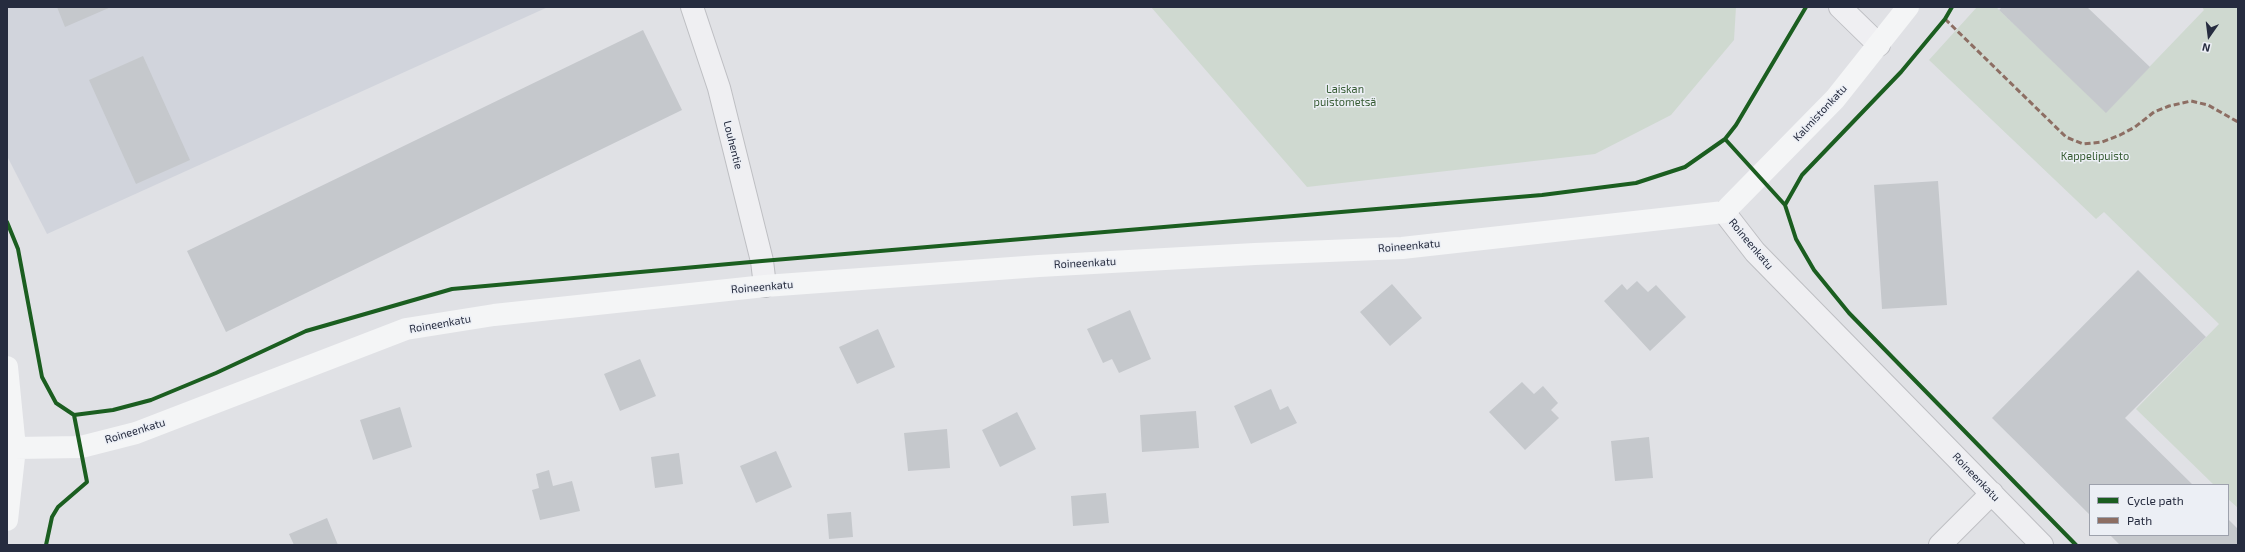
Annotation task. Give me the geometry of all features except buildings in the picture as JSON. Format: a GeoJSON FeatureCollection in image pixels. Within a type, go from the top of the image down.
{"type":"FeatureCollection","features":[{"type":"Feature","properties":{"kind":"street","name":"Louhentie"},"geometry":{"type":"LineString","coordinates":[[692,7],[719,88],[762,261],[765,286]]}},
{"type":"Feature","properties":{"kind":"street"},"geometry":{"type":"LineString","coordinates":[[1840,7],[1879,45]]}},
{"type":"Feature","properties":{"kind":"street","name":"Kalmistonkatu"},"geometry":{"type":"LineString","coordinates":[[1724,212],[1835,99],[1908,7]]}},
{"type":"Feature","properties":{"kind":"street","name":"Roineenkatu"},"geometry":{"type":"LineString","coordinates":[[11,448],[81,447],[136,433],[406,329],[494,315],[765,286],[1039,266],[1255,254],[1402,248],[1724,212],[1755,252],[2042,545]]}},
{"type":"Feature","properties":{"kind":"street"},"geometry":{"type":"LineString","coordinates":[[7,367],[11,448],[7,520]]}},
{"type":"Feature","properties":{"kind":"street"},"geometry":{"type":"LineString","coordinates":[[1940,545],[1992,493]]}},
{"type":"Feature","properties":{"kind":"shaded area"},"geometry":{"type":"Polygon","coordinates":[[[7,7],[548,7],[47,234],[7,156],[7,7]]]}},
{"type":"Feature","properties":{"kind":"green space","name":"Laiskan puistometsä"},"geometry":{"type":"Polygon","coordinates":[[[1151,7],[1736,7],[1734,40],[1671,115],[1595,154],[1307,187],[1151,7]]]}},
{"type":"Feature","properties":{"kind":"green space","name":"Kappelipuisto"},"geometry":{"type":"Polygon","coordinates":[[[1977,7],[1996,7],[2106,112],[2204,10],[2202,7],[2238,7],[2238,508],[2229,500],[2229,484],[2213,484],[2136,409],[2219,324],[2104,212],[2096,219],[1929,60],[1977,7]]]}},
{"type":"Feature","properties":{"kind":"marked path"},"geometry":{"type":"LineString","coordinates":[[1945,19],[2066,137],[2083,144],[2102,142],[2120,135],[2135,127],[2154,112],[2169,106],[2191,101],[2208,105],[2238,122]]}},
{"type":"Feature","properties":{"kind":"cycle path"},"geometry":{"type":"LineString","coordinates":[[74,415],[113,410],[151,400],[216,373],[306,331],[452,289],[762,261],[1542,195],[1636,183],[1685,167],[1725,139],[1736,125],[1806,7]]}},
{"type":"Feature","properties":{"kind":"cycle path"},"geometry":{"type":"LineString","coordinates":[[1785,205],[1802,175],[1901,72],[1945,19],[1952,7]]}},
{"type":"Feature","properties":{"kind":"cycle path"},"geometry":{"type":"LineString","coordinates":[[1725,139],[1785,205],[1796,239],[1814,270],[1849,313],[2076,545]]}},
{"type":"Feature","properties":{"kind":"cycle path"},"geometry":{"type":"LineString","coordinates":[[7,222],[18,249],[42,377],[56,403],[74,415],[87,482],[58,507],[52,517],[46,545]]}}]}
